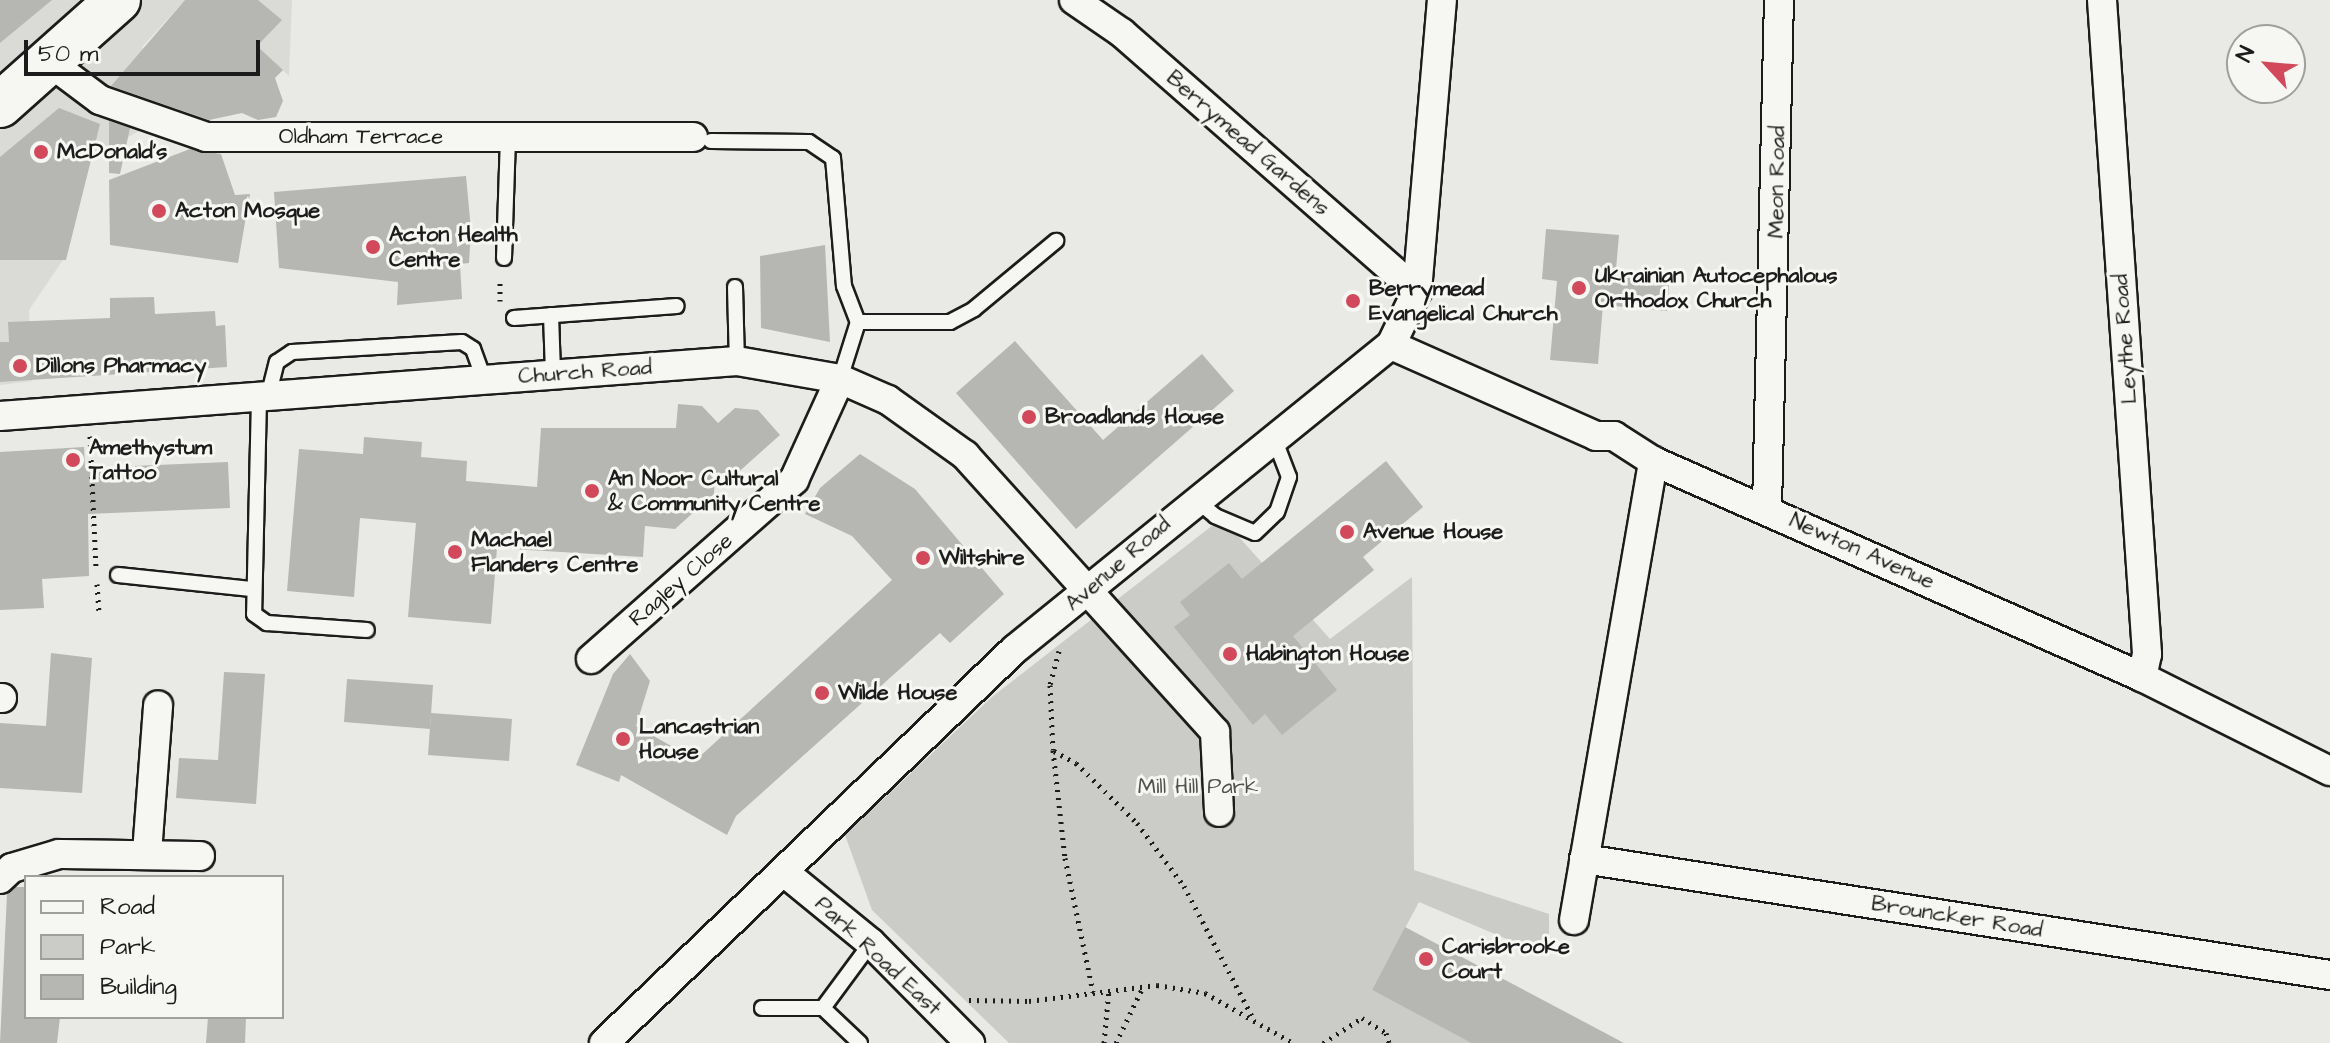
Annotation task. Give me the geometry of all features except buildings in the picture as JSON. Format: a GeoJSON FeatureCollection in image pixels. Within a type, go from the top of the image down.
{"type":"FeatureCollection","features":[{"type":"Feature","properties":{"kind":"main road"},"geometry":{"type":"LineString","coordinates":[[0,105],[118,0]]}},
{"type":"Feature","properties":{"kind":"street","name":"Berrymead Gardens"},"geometry":{"type":"LineString","coordinates":[[1074,0],[1122,33],[1417,291]]}},
{"type":"Feature","properties":{"kind":"street","name":"Avenue Road"},"geometry":{"type":"LineString","coordinates":[[604,1043],[1015,649],[1195,499],[1391,345],[1417,291],[1442,0]]}},
{"type":"Feature","properties":{"kind":"street","name":"Meon Road"},"geometry":{"type":"LineString","coordinates":[[1767,508],[1779,0]]}},
{"type":"Feature","properties":{"kind":"street","name":"Leythe Road"},"geometry":{"type":"LineString","coordinates":[[2102,0],[2147,654],[2142,677]]}},
{"type":"Feature","properties":{"kind":"street","name":"Oldham Terrace"},"geometry":{"type":"LineString","coordinates":[[48,61],[126,113],[206,137],[702,139]]}},
{"type":"Feature","properties":{"kind":"street","name":"Newton Avenue"},"geometry":{"type":"LineString","coordinates":[[1391,345],[1596,436],[1614,436],[1653,461],[1767,508],[2142,677],[2330,771]]}},
{"type":"Feature","properties":{"kind":"street","name":"Church Road"},"geometry":{"type":"LineString","coordinates":[[0,416],[737,361],[840,379],[940,433],[1215,732],[1219,812]]}},
{"type":"Feature","properties":{"kind":"street","name":"Ragley Close"},"geometry":{"type":"LineString","coordinates":[[591,659],[794,480],[840,379]]}},
{"type":"Feature","properties":{"kind":"street"},"geometry":{"type":"LineString","coordinates":[[1574,920],[1653,461]]}},
{"type":"Feature","properties":{"kind":"street"},"geometry":{"type":"LineString","coordinates":[[147,853],[158,705]]}},
{"type":"Feature","properties":{"kind":"street"},"geometry":{"type":"LineString","coordinates":[[0,879],[12,868],[59,854],[200,856]]}},
{"type":"Feature","properties":{"kind":"street","name":"Brouncker Road"},"geometry":{"type":"LineString","coordinates":[[1584,859],[2330,975]]}},
{"type":"Feature","properties":{"kind":"street","name":"Park Road East"},"geometry":{"type":"LineString","coordinates":[[784,872],[871,943],[970,1043]]}},
{"type":"Feature","properties":{"kind":"lane"},"geometry":{"type":"LineString","coordinates":[[504,258],[508,137]]}},
{"type":"Feature","properties":{"kind":"lane"},"geometry":{"type":"LineString","coordinates":[[702,139],[809,142],[833,158],[844,286],[858,322],[840,379]]}},
{"type":"Feature","properties":{"kind":"lane"},"geometry":{"type":"LineString","coordinates":[[858,322],[950,322],[1056,241]]}},
{"type":"Feature","properties":{"kind":"lane"},"geometry":{"type":"LineString","coordinates":[[735,287],[737,361]]}},
{"type":"Feature","properties":{"kind":"lane"},"geometry":{"type":"LineString","coordinates":[[514,318],[677,306]]}},
{"type":"Feature","properties":{"kind":"lane"},"geometry":{"type":"LineString","coordinates":[[551,315],[553,373]]}},
{"type":"Feature","properties":{"kind":"lane"},"geometry":{"type":"LineString","coordinates":[[367,630],[267,623],[254,614],[251,589],[264,398],[277,362],[292,352],[462,342],[473,349],[484,380]]}},
{"type":"Feature","properties":{"kind":"lane"},"geometry":{"type":"LineString","coordinates":[[1195,499],[1215,516],[1255,533],[1277,512],[1289,477],[1274,438]]}},
{"type":"Feature","properties":{"kind":"lane"},"geometry":{"type":"LineString","coordinates":[[118,575],[251,589]]}},
{"type":"Feature","properties":{"kind":"lane"},"geometry":{"type":"LineString","coordinates":[[823,1008],[871,943]]}},
{"type":"Feature","properties":{"kind":"lane"},"geometry":{"type":"LineString","coordinates":[[762,1008],[823,1008],[860,1043]]}},
{"type":"Feature","properties":{"kind":"path"},"geometry":{"type":"LineString","coordinates":[[90,435],[99,612]]}},
{"type":"Feature","properties":{"kind":"path"},"geometry":{"type":"LineString","coordinates":[[1062,644],[1050,685],[1053,750],[1065,858],[1093,992]]}},
{"type":"Feature","properties":{"kind":"path"},"geometry":{"type":"LineString","coordinates":[[1053,750],[1076,763],[1137,823],[1184,886],[1253,1018]]}},
{"type":"Feature","properties":{"kind":"path"},"geometry":{"type":"LineString","coordinates":[[956,999],[1029,1001],[1143,986],[1205,993],[1293,1043]]}},
{"type":"Feature","properties":{"kind":"path"},"geometry":{"type":"LineString","coordinates":[[1116,1043],[1143,986]]}},
{"type":"Feature","properties":{"kind":"path"},"geometry":{"type":"LineString","coordinates":[[1104,1043],[1109,989]]}},
{"type":"Feature","properties":{"kind":"path"},"geometry":{"type":"LineString","coordinates":[[1323,1043],[1362,1018],[1386,1033],[1389,1043]]}},
{"type":"Feature","properties":{"kind":"shaded area"},"geometry":{"type":"Polygon","coordinates":[[[0,0],[185,0],[142,47],[183,86],[174,94],[173,113],[85,160],[65,257],[29,310],[32,381],[0,385],[0,0]]]}},
{"type":"Feature","properties":{"kind":"shaded area"},"geometry":{"type":"Polygon","coordinates":[[[208,0],[292,0],[289,76],[235,26],[208,0]]]}},
{"type":"Feature","properties":{"kind":"green space","name":"Mill Hill Park"},"geometry":{"type":"Polygon","coordinates":[[[1222,518],[1330,639],[1412,577],[1414,870],[1549,914],[1549,941],[1521,945],[1419,902],[1372,990],[1471,1043],[1009,1043],[872,910],[845,835],[992,697],[1222,518]]]}},
{"type":"Feature","properties":{"kind":"place","name":"McDonald's"},"geometry":{"type":"Point","coordinates":[41,152]}},
{"type":"Feature","properties":{"kind":"place","name":"Acton Mosque"},"geometry":{"type":"Point","coordinates":[159,211]}},
{"type":"Feature","properties":{"kind":"place","name":"Acton Health Centre"},"geometry":{"type":"Point","coordinates":[373,247]}},
{"type":"Feature","properties":{"kind":"place","name":"Ukrainian Autocephalous Orthodox Church"},"geometry":{"type":"Point","coordinates":[1579,288]}},
{"type":"Feature","properties":{"kind":"place","name":"Berrymead Evangelical Church"},"geometry":{"type":"Point","coordinates":[1353,301]}},
{"type":"Feature","properties":{"kind":"place","name":"Dillons Pharmacy"},"geometry":{"type":"Point","coordinates":[20,366]}},
{"type":"Feature","properties":{"kind":"place","name":"Broadlands House"},"geometry":{"type":"Point","coordinates":[1029,417]}},
{"type":"Feature","properties":{"kind":"place","name":"Amethystum Tattoo"},"geometry":{"type":"Point","coordinates":[73,460]}},
{"type":"Feature","properties":{"kind":"place","name":"An Noor Cultural & Community Centre"},"geometry":{"type":"Point","coordinates":[592,491]}},
{"type":"Feature","properties":{"kind":"place","name":"Avenue House"},"geometry":{"type":"Point","coordinates":[1347,532]}},
{"type":"Feature","properties":{"kind":"place","name":"Machael Flanders Centre"},"geometry":{"type":"Point","coordinates":[455,552]}},
{"type":"Feature","properties":{"kind":"place","name":"Wiltshire"},"geometry":{"type":"Point","coordinates":[923,558]}},
{"type":"Feature","properties":{"kind":"place","name":"Habington House"},"geometry":{"type":"Point","coordinates":[1230,654]}},
{"type":"Feature","properties":{"kind":"place","name":"Wilde House"},"geometry":{"type":"Point","coordinates":[822,693]}},
{"type":"Feature","properties":{"kind":"place","name":"Lancastrian House"},"geometry":{"type":"Point","coordinates":[623,739]}},
{"type":"Feature","properties":{"kind":"place","name":"Carisbrooke Court"},"geometry":{"type":"Point","coordinates":[1426,959]}}]}
